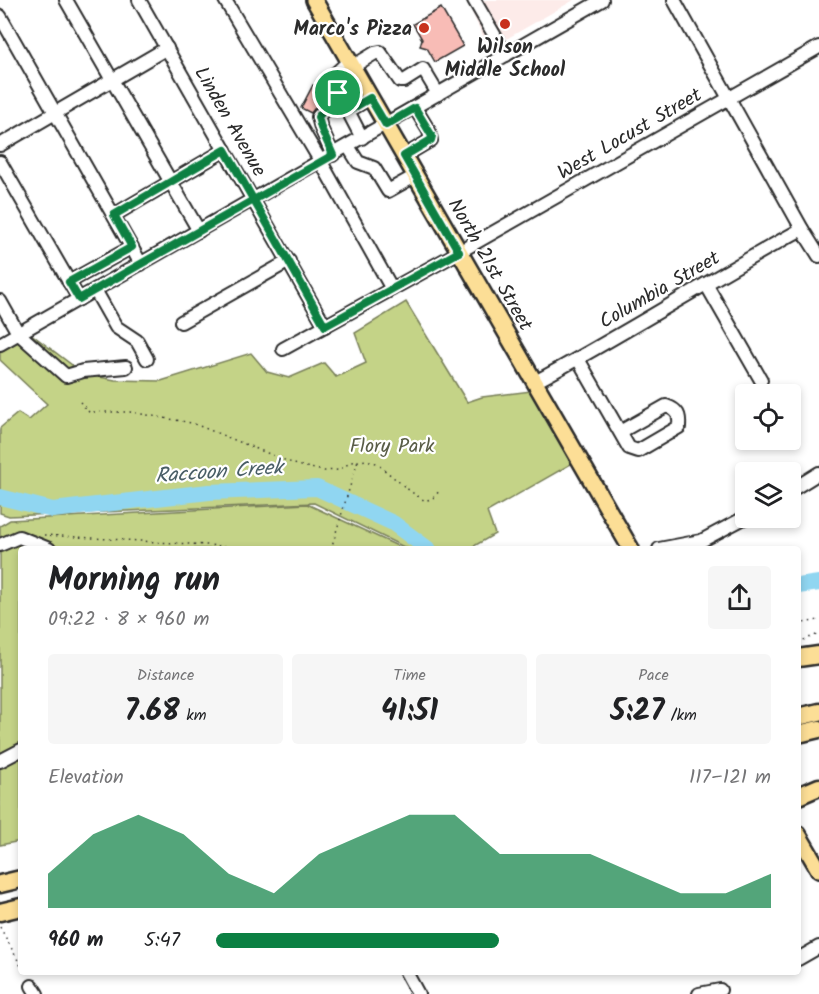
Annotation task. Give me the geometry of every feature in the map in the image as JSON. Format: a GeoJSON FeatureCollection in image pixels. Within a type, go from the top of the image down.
{"type":"FeatureCollection","features":[{"type":"Feature","properties":{"kind":"highway"},"geometry":{"type":"LineString","coordinates":[[801,658],[819,655]]}},
{"type":"Feature","properties":{"kind":"highway"},"geometry":{"type":"LineString","coordinates":[[801,716],[819,712]]}},
{"type":"Feature","properties":{"kind":"highway"},"geometry":{"type":"LineString","coordinates":[[801,733],[819,729]]}},
{"type":"Feature","properties":{"kind":"highway"},"geometry":{"type":"LineString","coordinates":[[801,795],[819,787]]}},
{"type":"Feature","properties":{"kind":"highway"},"geometry":{"type":"LineString","coordinates":[[0,884],[18,880]]}},
{"type":"Feature","properties":{"kind":"highway"},"geometry":{"type":"LineString","coordinates":[[0,901],[18,897]]}},
{"type":"Feature","properties":{"kind":"highway"},"geometry":{"type":"LineString","coordinates":[[0,912],[18,908]]}},
{"type":"Feature","properties":{"kind":"main road","name":"North 21st Street"},"geometry":{"type":"LineString","coordinates":[[314,0],[629,546]]}},
{"type":"Feature","properties":{"kind":"main road"},"geometry":{"type":"LineString","coordinates":[[801,839],[819,870]]}},
{"type":"Feature","properties":{"kind":"street"},"geometry":{"type":"LineString","coordinates":[[66,0],[200,231]]}},
{"type":"Feature","properties":{"kind":"street","name":"Linden Avenue"},"geometry":{"type":"LineString","coordinates":[[139,0],[325,326]]}},
{"type":"Feature","properties":{"kind":"street"},"geometry":{"type":"LineString","coordinates":[[225,0],[321,162],[392,289]]}},
{"type":"Feature","properties":{"kind":"street"},"geometry":{"type":"LineString","coordinates":[[474,0],[506,55]]}},
{"type":"Feature","properties":{"kind":"street"},"geometry":{"type":"LineString","coordinates":[[0,344],[602,0]]}},
{"type":"Feature","properties":{"kind":"street"},"geometry":{"type":"LineString","coordinates":[[674,0],[802,230],[819,256]]}},
{"type":"Feature","properties":{"kind":"street"},"geometry":{"type":"LineString","coordinates":[[0,16],[141,264]]}},
{"type":"Feature","properties":{"kind":"street","name":"West Locust Street"},"geometry":{"type":"LineString","coordinates":[[283,349],[459,252],[819,47]]}},
{"type":"Feature","properties":{"kind":"street"},"geometry":{"type":"LineString","coordinates":[[0,145],[167,48]]}},
{"type":"Feature","properties":{"kind":"street"},"geometry":{"type":"LineString","coordinates":[[362,138],[334,84],[335,74],[351,64],[380,52],[400,81],[404,81],[423,69],[438,94]]}},
{"type":"Feature","properties":{"kind":"street"},"geometry":{"type":"LineString","coordinates":[[333,155],[318,117],[338,93]]}},
{"type":"Feature","properties":{"kind":"street"},"geometry":{"type":"LineString","coordinates":[[348,111],[370,98]]}},
{"type":"Feature","properties":{"kind":"street"},"geometry":{"type":"LineString","coordinates":[[404,156],[431,140],[432,136],[415,108]]}},
{"type":"Feature","properties":{"kind":"street"},"geometry":{"type":"LineString","coordinates":[[348,146],[358,162],[374,168],[388,191],[415,176]]}},
{"type":"Feature","properties":{"kind":"street"},"geometry":{"type":"LineString","coordinates":[[114,215],[225,150]]}},
{"type":"Feature","properties":{"kind":"street"},"geometry":{"type":"LineString","coordinates":[[0,162],[79,299]]}},
{"type":"Feature","properties":{"kind":"street","name":"Columbia Street"},"geometry":{"type":"LineString","coordinates":[[535,382],[802,230]]}},
{"type":"Feature","properties":{"kind":"street"},"geometry":{"type":"LineString","coordinates":[[69,282],[132,247]]}},
{"type":"Feature","properties":{"kind":"street"},"geometry":{"type":"LineString","coordinates":[[181,322],[289,261]]}},
{"type":"Feature","properties":{"kind":"street"},"geometry":{"type":"LineString","coordinates":[[706,284],[761,380]]}},
{"type":"Feature","properties":{"kind":"street"},"geometry":{"type":"LineString","coordinates":[[95,290],[116,327],[136,341],[147,359]]}},
{"type":"Feature","properties":{"kind":"street"},"geometry":{"type":"LineString","coordinates":[[0,301],[18,333],[66,376],[83,371],[126,367]]}},
{"type":"Feature","properties":{"kind":"street"},"geometry":{"type":"LineString","coordinates":[[578,359],[620,432],[629,447],[638,451],[679,428],[680,418],[675,409],[666,406],[620,432]]}},
{"type":"Feature","properties":{"kind":"street"},"geometry":{"type":"LineString","coordinates":[[801,484],[819,473]]}},
{"type":"Feature","properties":{"kind":"street"},"geometry":{"type":"LineString","coordinates":[[675,546],[701,541],[735,523]]}},
{"type":"Feature","properties":{"kind":"street"},"geometry":{"type":"LineString","coordinates":[[0,545],[19,537],[42,546]]}},
{"type":"Feature","properties":{"kind":"street"},"geometry":{"type":"LineString","coordinates":[[0,761],[18,752]]}},
{"type":"Feature","properties":{"kind":"street"},"geometry":{"type":"LineString","coordinates":[[801,957],[819,947]]}},
{"type":"Feature","properties":{"kind":"street"},"geometry":{"type":"LineString","coordinates":[[408,975],[418,994]]}},
{"type":"Feature","properties":{"kind":"street"},"geometry":{"type":"LineString","coordinates":[[699,994],[720,990]]}},
{"type":"Feature","properties":{"kind":"path"},"geometry":{"type":"LineString","coordinates":[[80,402],[89,412],[130,412],[192,423],[297,465],[324,471],[339,470],[358,459],[376,463],[410,492],[426,501],[433,498],[441,489]]}},
{"type":"Feature","properties":{"kind":"path"},"geometry":{"type":"LineString","coordinates":[[332,546],[358,459]]}},
{"type":"Feature","properties":{"kind":"path"},"geometry":{"type":"LineString","coordinates":[[19,537],[36,534],[222,546]]}},
{"type":"Feature","properties":{"kind":"path"},"geometry":{"type":"LineString","coordinates":[[801,623],[819,620]]}},
{"type":"Feature","properties":{"kind":"path"},"geometry":{"type":"LineString","coordinates":[[801,641],[819,634]]}},
{"type":"Feature","properties":{"kind":"path"},"geometry":{"type":"LineString","coordinates":[[0,927],[18,961]]}},
{"type":"Feature","properties":{"kind":"shaded area","name":"Wilson Middle School"},"geometry":{"type":"Polygon","coordinates":[[[466,0],[574,0],[489,49],[466,0]]]}},
{"type":"Feature","properties":{"kind":"green space","name":"Flory Park"},"geometry":{"type":"Polygon","coordinates":[[[406,302],[467,402],[482,397],[531,391],[571,464],[487,512],[495,534],[474,546],[402,546],[314,503],[9,516],[0,513],[0,428],[18,413],[29,420],[47,404],[0,360],[0,352],[31,334],[84,374],[115,380],[161,381],[251,353],[267,372],[289,378],[324,363],[336,377],[366,363],[355,333],[406,302]]]}},
{"type":"Feature","properties":{"kind":"green space"},"geometry":{"type":"Polygon","coordinates":[[[307,504],[398,546],[18,546],[18,842],[0,845],[0,526],[10,520],[307,504]]]}},
{"type":"Feature","properties":{"kind":"building"},"geometry":{"type":"Polygon","coordinates":[[[441,8],[463,46],[435,62],[427,48],[420,46],[422,39],[413,24],[441,8]]]}},
{"type":"Feature","properties":{"kind":"building"},"geometry":{"type":"Polygon","coordinates":[[[313,85],[325,91],[311,113],[301,108],[313,85]]]}},
{"type":"Feature","properties":{"kind":"waterway","name":"Raccoon Creek"},"geometry":{"type":"LineString","coordinates":[[0,497],[53,510],[209,492],[317,488],[393,523],[424,546]]}},
{"type":"Feature","properties":{"kind":"waterway","name":"Raccoon Creek"},"geometry":{"type":"LineString","coordinates":[[801,586],[819,583]]}},
{"type":"Feature","properties":{"kind":"place","name":"Wilson Middle School"},"geometry":{"type":"Point","coordinates":[505,24]}},
{"type":"Feature","properties":{"kind":"place","name":"Marco's Pizza"},"geometry":{"type":"Point","coordinates":[424,28]}},
{"type":"Feature","properties":{"kind":"route"},"geometry":{"type":"LineString","coordinates":[[338,93],[318,117],[333,155],[321,162],[254,200],[200,231],[79,299],[69,282],[132,247],[114,215],[225,150],[254,200],[289,261],[325,326],[459,252],[404,156],[427,144],[432,136],[415,108],[386,125],[370,98],[348,111],[338,93]]}}]}
